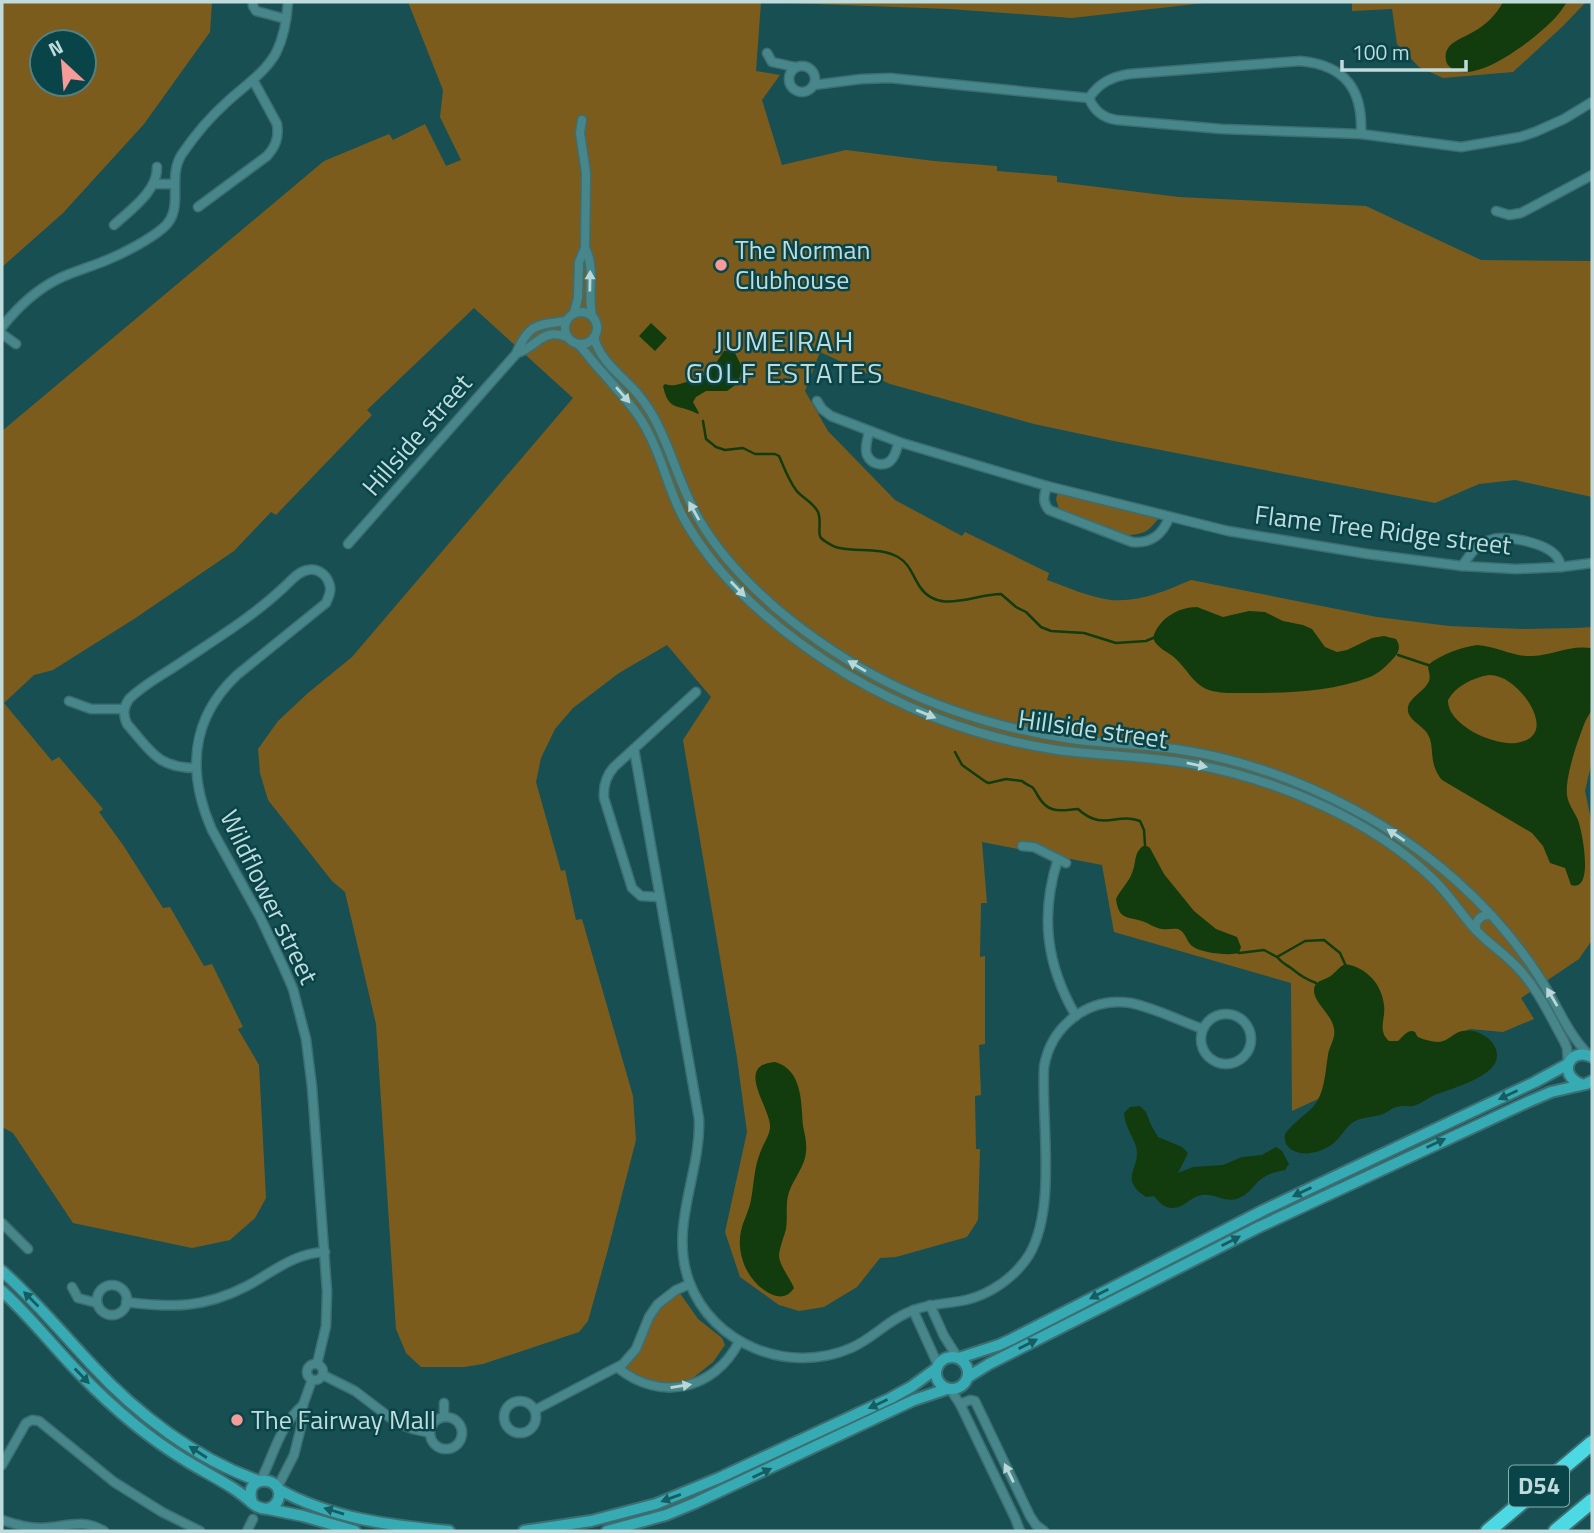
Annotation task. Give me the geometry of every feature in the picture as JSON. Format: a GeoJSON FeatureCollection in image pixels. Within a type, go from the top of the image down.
{"type":"FeatureCollection","features":[{"type":"Feature","properties":{"kind":"highway","name":"D54"},"geometry":{"type":"LineString","coordinates":[[1488,1531],[1592,1443]]}},
{"type":"Feature","properties":{"kind":"highway","name":"D54"},"geometry":{"type":"LineString","coordinates":[[1556,1531],[1592,1501]]}},
{"type":"Feature","properties":{"kind":"street"},"geometry":{"type":"LineString","coordinates":[[253,2],[256,11],[286,19]]}},
{"type":"Feature","properties":{"kind":"street"},"geometry":{"type":"LineString","coordinates":[[2,327],[26,301],[48,285],[113,257],[166,225],[175,208],[175,171],[180,158],[201,129],[270,63],[284,30],[288,2]]}},
{"type":"Feature","properties":{"kind":"street"},"geometry":{"type":"LineString","coordinates":[[768,53],[772,62],[811,69],[815,76],[814,85],[803,93],[792,88],[788,80],[796,67]]}},
{"type":"Feature","properties":{"kind":"street"},"geometry":{"type":"LineString","coordinates":[[1089,98],[1106,81],[1129,74],[1315,62],[1342,76],[1352,88],[1362,117],[1361,134]]}},
{"type":"Feature","properties":{"kind":"street"},"geometry":{"type":"LineString","coordinates":[[814,85],[890,78],[1089,98],[1100,113],[1116,120],[1222,129],[1361,134],[1442,146],[1474,146],[1520,137],[1564,119],[1592,102]]}},
{"type":"Feature","properties":{"kind":"street"},"geometry":{"type":"LineString","coordinates":[[198,207],[267,156],[276,145],[277,124],[253,80]]}},
{"type":"Feature","properties":{"kind":"street"},"geometry":{"type":"LineString","coordinates":[[567,337],[566,321],[574,313],[578,302],[579,262],[585,248],[586,173],[580,133],[582,120]]}},
{"type":"Feature","properties":{"kind":"street"},"geometry":{"type":"LineString","coordinates":[[114,225],[154,184],[157,167]]}},
{"type":"Feature","properties":{"kind":"street"},"geometry":{"type":"LineString","coordinates":[[1496,211],[1513,215],[1521,213],[1592,175]]}},
{"type":"Feature","properties":{"kind":"street"},"geometry":{"type":"LineString","coordinates":[[154,184],[174,184]]}},
{"type":"Feature","properties":{"kind":"street","name":"Hillside street"},"geometry":{"type":"LineString","coordinates":[[585,248],[591,262],[590,302],[597,327],[594,337],[600,353],[650,411],[666,442],[689,502],[712,540],[757,590],[807,633],[850,662],[897,688],[976,719],[1067,739],[1196,752],[1249,765],[1300,783],[1355,810],[1397,835],[1456,880],[1491,915],[1536,972],[1574,1036],[1591,1055]]}},
{"type":"Feature","properties":{"kind":"street"},"geometry":{"type":"LineString","coordinates":[[574,313],[592,315]]}},
{"type":"Feature","properties":{"kind":"street"},"geometry":{"type":"LineString","coordinates":[[541,324],[545,331],[541,338],[531,337],[528,332],[533,327],[541,324],[566,321]]}},
{"type":"Feature","properties":{"kind":"street","name":"Hillside street"},"geometry":{"type":"LineString","coordinates":[[348,544],[517,353],[528,332]]}},
{"type":"Feature","properties":{"kind":"street"},"geometry":{"type":"LineString","coordinates":[[2,334],[16,344]]}},
{"type":"Feature","properties":{"kind":"street","name":"Hillside street"},"geometry":{"type":"LineString","coordinates":[[517,353],[523,352],[541,338],[554,334],[567,337],[578,344],[625,397],[643,423],[657,451],[676,503],[703,548],[754,605],[800,643],[849,676],[885,695],[972,730],[1058,750],[1144,757],[1246,777],[1296,794],[1366,830],[1409,859],[1446,892],[1476,930],[1516,966],[1534,989],[1564,1041],[1568,1064]]}},
{"type":"Feature","properties":{"kind":"street"},"geometry":{"type":"LineString","coordinates":[[578,344],[587,343],[594,337]]}},
{"type":"Feature","properties":{"kind":"street","name":"Flame Tree Ridge street"},"geometry":{"type":"LineString","coordinates":[[817,401],[821,409],[828,414],[899,442],[1047,486],[1228,531],[1462,566],[1516,569],[1592,563]]}},
{"type":"Feature","properties":{"kind":"street"},"geometry":{"type":"LineString","coordinates":[[869,431],[866,452],[869,459],[876,464],[891,460],[899,442]]}},
{"type":"Feature","properties":{"kind":"street"},"geometry":{"type":"LineString","coordinates":[[1047,486],[1044,502],[1049,510],[1132,542],[1144,542],[1156,537],[1165,528],[1169,518]]}},
{"type":"Feature","properties":{"kind":"street"},"geometry":{"type":"LineString","coordinates":[[1462,566],[1477,547],[1489,540],[1503,538],[1526,542],[1550,551],[1558,557],[1561,567]]}},
{"type":"Feature","properties":{"kind":"street","name":"Wildflower street"},"geometry":{"type":"LineString","coordinates":[[124,709],[133,695],[242,621],[275,596],[299,573],[316,570],[328,580],[331,588],[326,603],[237,675],[212,705],[201,729],[196,755],[197,785],[206,816],[272,941],[293,989],[306,1039],[312,1087],[325,1252],[327,1315],[317,1364],[309,1366],[307,1371],[307,1376],[312,1380],[303,1405],[298,1441],[292,1461],[278,1488]]}},
{"type":"Feature","properties":{"kind":"street"},"geometry":{"type":"LineString","coordinates":[[800,643],[807,633]]}},
{"type":"Feature","properties":{"kind":"street"},"geometry":{"type":"LineString","coordinates":[[659,897],[641,897],[632,888],[604,797],[604,784],[609,772],[696,692]]}},
{"type":"Feature","properties":{"kind":"street"},"geometry":{"type":"LineString","coordinates":[[69,701],[91,709],[124,709],[127,724],[159,759],[174,767],[196,768]]}},
{"type":"Feature","properties":{"kind":"street"},"geometry":{"type":"LineString","coordinates":[[634,749],[698,1119],[697,1150],[682,1228],[683,1262],[690,1284],[710,1316],[739,1342],[774,1355],[802,1358],[821,1356],[857,1345],[912,1310],[964,1300],[991,1291],[1019,1268],[1034,1246],[1040,1230],[1045,1193],[1044,1067],[1053,1038],[1066,1023],[1083,1011],[1102,1004],[1122,1002],[1132,1003],[1203,1029]]}},
{"type":"Feature","properties":{"kind":"street"},"geometry":{"type":"LineString","coordinates":[[1022,846],[1034,847],[1062,861],[1051,888],[1048,932],[1056,976],[1076,1016]]}},
{"type":"Feature","properties":{"kind":"street"},"geometry":{"type":"LineString","coordinates":[[1476,930],[1479,918],[1491,915]]}},
{"type":"Feature","properties":{"kind":"street"},"geometry":{"type":"LineString","coordinates":[[1220,1015],[1236,1016],[1248,1028],[1250,1045],[1240,1059],[1229,1063],[1218,1062],[1208,1056],[1202,1046],[1203,1029],[1209,1020],[1220,1015]]}},
{"type":"Feature","properties":{"kind":"street"},"geometry":{"type":"LineString","coordinates":[[524,1531],[624,1513],[688,1492],[891,1398],[911,1387],[944,1359],[1005,1342],[1242,1221],[1535,1082],[1568,1064],[1574,1056],[1591,1055]]}},
{"type":"Feature","properties":{"kind":"street"},"geometry":{"type":"LineString","coordinates":[[1568,1064],[1571,1079],[1581,1084]]}},
{"type":"Feature","properties":{"kind":"street"},"geometry":{"type":"LineString","coordinates":[[607,1531],[666,1515],[914,1400],[962,1386],[968,1377],[1001,1358],[1292,1211],[1530,1101],[1592,1081]]}},
{"type":"Feature","properties":{"kind":"street"},"geometry":{"type":"LineString","coordinates":[[2,1223],[28,1249]]}},
{"type":"Feature","properties":{"kind":"street"},"geometry":{"type":"LineString","coordinates":[[126,1302],[166,1306],[196,1304],[226,1295],[286,1262],[325,1252]]}},
{"type":"Feature","properties":{"kind":"street"},"geometry":{"type":"LineString","coordinates":[[2,1271],[43,1310],[104,1378],[148,1417],[204,1456],[234,1472],[260,1481],[269,1480],[303,1501],[389,1525],[449,1531]]}},
{"type":"Feature","properties":{"kind":"street"},"geometry":{"type":"LineString","coordinates":[[535,1410],[618,1368],[628,1360],[658,1304],[676,1290],[690,1284]]}},
{"type":"Feature","properties":{"kind":"street"},"geometry":{"type":"LineString","coordinates":[[111,1286],[125,1294],[126,1302],[120,1312],[112,1315],[104,1313],[97,1303],[100,1291],[111,1286]]}},
{"type":"Feature","properties":{"kind":"street"},"geometry":{"type":"LineString","coordinates":[[72,1287],[78,1298],[97,1303]]}},
{"type":"Feature","properties":{"kind":"street"},"geometry":{"type":"LineString","coordinates":[[2,1290],[80,1375],[127,1419],[160,1445],[234,1489],[259,1508],[303,1516],[355,1531]]}},
{"type":"Feature","properties":{"kind":"street"},"geometry":{"type":"LineString","coordinates":[[930,1305],[944,1336],[956,1355],[968,1367],[968,1377]]}},
{"type":"Feature","properties":{"kind":"street"},"geometry":{"type":"LineString","coordinates":[[912,1310],[937,1367],[938,1382],[948,1389],[960,1404],[1020,1531]]}},
{"type":"Feature","properties":{"kind":"street"},"geometry":{"type":"LineString","coordinates":[[922,1330],[925,1324],[930,1322],[940,1325]]}},
{"type":"Feature","properties":{"kind":"street"},"geometry":{"type":"LineString","coordinates":[[618,1368],[644,1384],[664,1388],[685,1386],[713,1374],[728,1360],[739,1342]]}},
{"type":"Feature","properties":{"kind":"street"},"geometry":{"type":"LineString","coordinates":[[317,1364],[322,1367],[323,1375]]}},
{"type":"Feature","properties":{"kind":"street"},"geometry":{"type":"LineString","coordinates":[[312,1380],[320,1379],[323,1375]]}},
{"type":"Feature","properties":{"kind":"street"},"geometry":{"type":"LineString","coordinates":[[323,1375],[355,1391],[390,1419],[405,1427],[430,1433]]}},
{"type":"Feature","properties":{"kind":"street"},"geometry":{"type":"LineString","coordinates":[[960,1404],[970,1399],[975,1401],[1030,1516],[1044,1531]]}},
{"type":"Feature","properties":{"kind":"street"},"geometry":{"type":"LineString","coordinates":[[522,1401],[532,1405],[535,1410],[536,1420],[526,1432],[511,1430],[505,1421],[505,1411],[512,1403],[522,1401]]}},
{"type":"Feature","properties":{"kind":"street"},"geometry":{"type":"LineString","coordinates":[[444,1403],[444,1417]]}},
{"type":"Feature","properties":{"kind":"street","name":"Wildflower street"},"geometry":{"type":"LineString","coordinates":[[260,1481],[288,1421],[303,1405]]}},
{"type":"Feature","properties":{"kind":"street"},"geometry":{"type":"LineString","coordinates":[[444,1417],[453,1418],[460,1425],[462,1434],[458,1443],[450,1448],[433,1442],[430,1433],[434,1422],[444,1417]]}},
{"type":"Feature","properties":{"kind":"street"},"geometry":{"type":"LineString","coordinates":[[2,1465],[26,1423],[38,1421],[121,1487],[200,1531]]}},
{"type":"Feature","properties":{"kind":"street"},"geometry":{"type":"LineString","coordinates":[[281,1434],[298,1441]]}},
{"type":"Feature","properties":{"kind":"street"},"geometry":{"type":"LineString","coordinates":[[252,1502],[252,1487],[260,1481]]}},
{"type":"Feature","properties":{"kind":"street"},"geometry":{"type":"LineString","coordinates":[[268,1509],[278,1501],[278,1488]]}},
{"type":"Feature","properties":{"kind":"street"},"geometry":{"type":"LineString","coordinates":[[247,1531],[253,1519]]}},
{"type":"Feature","properties":{"kind":"street"},"geometry":{"type":"LineString","coordinates":[[2,1520],[38,1528],[86,1524],[104,1531]]}},
{"type":"Feature","properties":{"kind":"shaded area"},"geometry":{"type":"Polygon","coordinates":[[[2,2],[212,2],[210,32],[144,124],[63,213],[2,267],[2,2]]]}},
{"type":"Feature","properties":{"kind":"shaded area","name":"JUMEIRAH GOLF ESTATES"},"geometry":{"type":"Polygon","coordinates":[[[408,2],[761,2],[756,71],[780,75],[762,100],[782,165],[846,150],[997,166],[997,171],[1057,176],[1057,182],[1179,197],[1366,206],[1481,260],[1592,261],[1592,497],[1515,480],[1479,484],[1435,503],[1034,424],[890,384],[820,352],[805,391],[828,431],[895,500],[962,536],[965,532],[1049,573],[1047,580],[1100,598],[1135,599],[1191,580],[1377,617],[1449,626],[1522,629],[1592,627],[1592,761],[1585,791],[1592,824],[1592,940],[1579,959],[1521,998],[1534,1019],[1503,1032],[1470,1029],[1292,1111],[1291,983],[1114,932],[1102,865],[982,842],[987,903],[981,903],[980,957],[985,956],[985,1044],[979,1045],[981,1095],[975,1096],[976,1149],[980,1149],[978,1220],[967,1237],[896,1257],[880,1258],[857,1287],[824,1307],[799,1311],[779,1305],[740,1277],[725,1232],[747,1132],[683,740],[711,697],[667,645],[619,673],[573,708],[555,729],[541,758],[536,782],[561,871],[565,870],[576,920],[582,919],[633,1096],[636,1140],[588,1321],[579,1332],[483,1364],[421,1367],[406,1353],[396,1329],[376,1024],[345,892],[332,881],[268,800],[260,773],[258,749],[278,721],[352,657],[573,398],[474,308],[367,410],[372,415],[276,515],[271,512],[234,551],[53,670],[34,675],[4,703],[52,761],[59,757],[103,809],[99,812],[163,908],[170,907],[204,966],[212,964],[243,1027],[238,1029],[259,1065],[266,1198],[255,1218],[230,1240],[192,1248],[73,1223],[13,1133],[2,1127],[2,431],[324,161],[389,134],[393,140],[425,124],[446,166],[461,160],[440,117],[443,90],[408,2]]]}},
{"type":"Feature","properties":{"kind":"shaded area"},"geometry":{"type":"Polygon","coordinates":[[[761,2],[1213,2],[1072,18],[950,9],[761,2]]]}},
{"type":"Feature","properties":{"kind":"shaded area"},"geometry":{"type":"Polygon","coordinates":[[[1352,2],[1586,2],[1513,72],[1443,78],[1419,67],[1397,44],[1392,9],[1352,11],[1352,2]]]}},
{"type":"Feature","properties":{"kind":"shaded area"},"geometry":{"type":"Polygon","coordinates":[[[1503,2],[1567,2],[1542,30],[1501,60],[1471,72],[1458,71],[1448,65],[1446,52],[1449,47],[1486,23],[1503,2]]]}},
{"type":"Feature","properties":{"kind":"shaded area"},"geometry":{"type":"Polygon","coordinates":[[[651,323],[667,338],[655,351],[639,336],[651,323]]]}},
{"type":"Feature","properties":{"kind":"shaded area"},"geometry":{"type":"Polygon","coordinates":[[[724,351],[734,351],[742,367],[734,386],[727,391],[706,391],[696,397],[693,402],[698,414],[671,404],[665,395],[665,384],[676,385],[700,378],[713,367],[724,351]]]}},
{"type":"Feature","properties":{"kind":"shaded area"},"geometry":{"type":"Polygon","coordinates":[[[1058,492],[1160,517],[1144,532],[1123,535],[1089,524],[1059,509],[1056,499],[1058,492]]]}},
{"type":"Feature","properties":{"kind":"shaded area"},"geometry":{"type":"Polygon","coordinates":[[[1197,607],[1223,617],[1249,611],[1265,612],[1283,621],[1312,629],[1325,647],[1337,652],[1384,636],[1396,639],[1398,651],[1376,674],[1340,686],[1294,692],[1216,692],[1197,683],[1153,638],[1159,625],[1170,615],[1197,607]]]}},
{"type":"Feature","properties":{"kind":"shaded area"},"geometry":{"type":"Polygon","coordinates":[[[1477,645],[1532,656],[1575,648],[1592,648],[1592,708],[1576,748],[1567,787],[1584,849],[1585,872],[1578,885],[1571,885],[1565,868],[1550,863],[1543,846],[1532,833],[1442,780],[1435,767],[1430,738],[1409,715],[1409,703],[1429,681],[1428,665],[1457,650],[1477,645]],[[1494,675],[1465,683],[1448,700],[1450,709],[1455,718],[1473,732],[1507,743],[1526,741],[1532,737],[1537,725],[1533,711],[1514,685],[1494,675]]]}},
{"type":"Feature","properties":{"kind":"shaded area"},"geometry":{"type":"Polygon","coordinates":[[[1143,846],[1150,848],[1164,874],[1194,911],[1216,929],[1237,937],[1241,947],[1239,953],[1222,954],[1201,950],[1192,946],[1178,929],[1159,928],[1121,914],[1116,899],[1131,876],[1136,855],[1143,846]]]}},
{"type":"Feature","properties":{"kind":"shaded area"},"geometry":{"type":"Polygon","coordinates":[[[1345,964],[1366,973],[1380,990],[1384,1005],[1383,1033],[1389,1041],[1398,1041],[1410,1031],[1420,1038],[1438,1042],[1462,1031],[1475,1031],[1488,1038],[1496,1048],[1496,1061],[1487,1072],[1470,1082],[1416,1105],[1399,1106],[1383,1114],[1360,1119],[1350,1125],[1330,1146],[1320,1151],[1299,1153],[1287,1146],[1285,1134],[1313,1107],[1320,1096],[1334,1036],[1333,1024],[1314,991],[1318,982],[1345,964]]]}},
{"type":"Feature","properties":{"kind":"shaded area"},"geometry":{"type":"Polygon","coordinates":[[[775,1062],[791,1072],[799,1088],[806,1145],[804,1162],[788,1197],[786,1229],[779,1255],[794,1288],[782,1296],[767,1292],[754,1281],[745,1266],[740,1249],[742,1227],[751,1200],[755,1170],[770,1128],[755,1079],[757,1071],[763,1065],[775,1062]]]}},
{"type":"Feature","properties":{"kind":"shaded area"},"geometry":{"type":"Polygon","coordinates":[[[1140,1106],[1146,1112],[1158,1137],[1182,1147],[1188,1153],[1178,1173],[1193,1167],[1223,1165],[1242,1157],[1262,1155],[1276,1147],[1282,1151],[1289,1164],[1285,1170],[1263,1178],[1248,1193],[1234,1200],[1202,1195],[1180,1207],[1167,1207],[1154,1196],[1146,1197],[1133,1184],[1136,1146],[1124,1113],[1130,1107],[1140,1106]]]}},
{"type":"Feature","properties":{"kind":"shaded area"},"geometry":{"type":"Polygon","coordinates":[[[679,1292],[698,1319],[722,1338],[725,1345],[713,1362],[693,1378],[675,1385],[650,1387],[618,1367],[633,1351],[655,1309],[679,1292]]]}},
{"type":"Feature","properties":{"kind":"waterway"},"geometry":{"type":"LineString","coordinates":[[703,421],[706,439],[716,447],[725,450],[743,448],[755,454],[779,456],[796,490],[818,512],[822,539],[838,548],[884,552],[898,557],[908,566],[920,587],[937,600],[958,601],[1001,594],[1041,627],[1051,631],[1084,633],[1116,643],[1153,638]]}},
{"type":"Feature","properties":{"kind":"waterway"},"geometry":{"type":"LineString","coordinates":[[1398,655],[1428,665]]}},
{"type":"Feature","properties":{"kind":"waterway"},"geometry":{"type":"LineString","coordinates":[[955,752],[962,765],[986,782],[1006,779],[1022,781],[1033,788],[1042,802],[1051,809],[1078,809],[1087,816],[1103,821],[1140,821],[1145,845]]}},
{"type":"Feature","properties":{"kind":"waterway"},"geometry":{"type":"LineString","coordinates":[[1239,953],[1264,950],[1277,957],[1305,941],[1324,940],[1340,953],[1345,964]]}},
{"type":"Feature","properties":{"kind":"waterway"},"geometry":{"type":"LineString","coordinates":[[1277,957],[1303,977],[1316,983]]}},
{"type":"Feature","properties":{"kind":"place","name":"The Norman Clubhouse"},"geometry":{"type":"Point","coordinates":[721,265]}},
{"type":"Feature","properties":{"kind":"place","name":"The Fairway Mall"},"geometry":{"type":"Point","coordinates":[237,1420]}},
{"type":"Feature","properties":{"kind":"district","name":"JUMEIRAH GOLF ESTATES"},"geometry":{"type":"Point","coordinates":[785,357]}}]}
